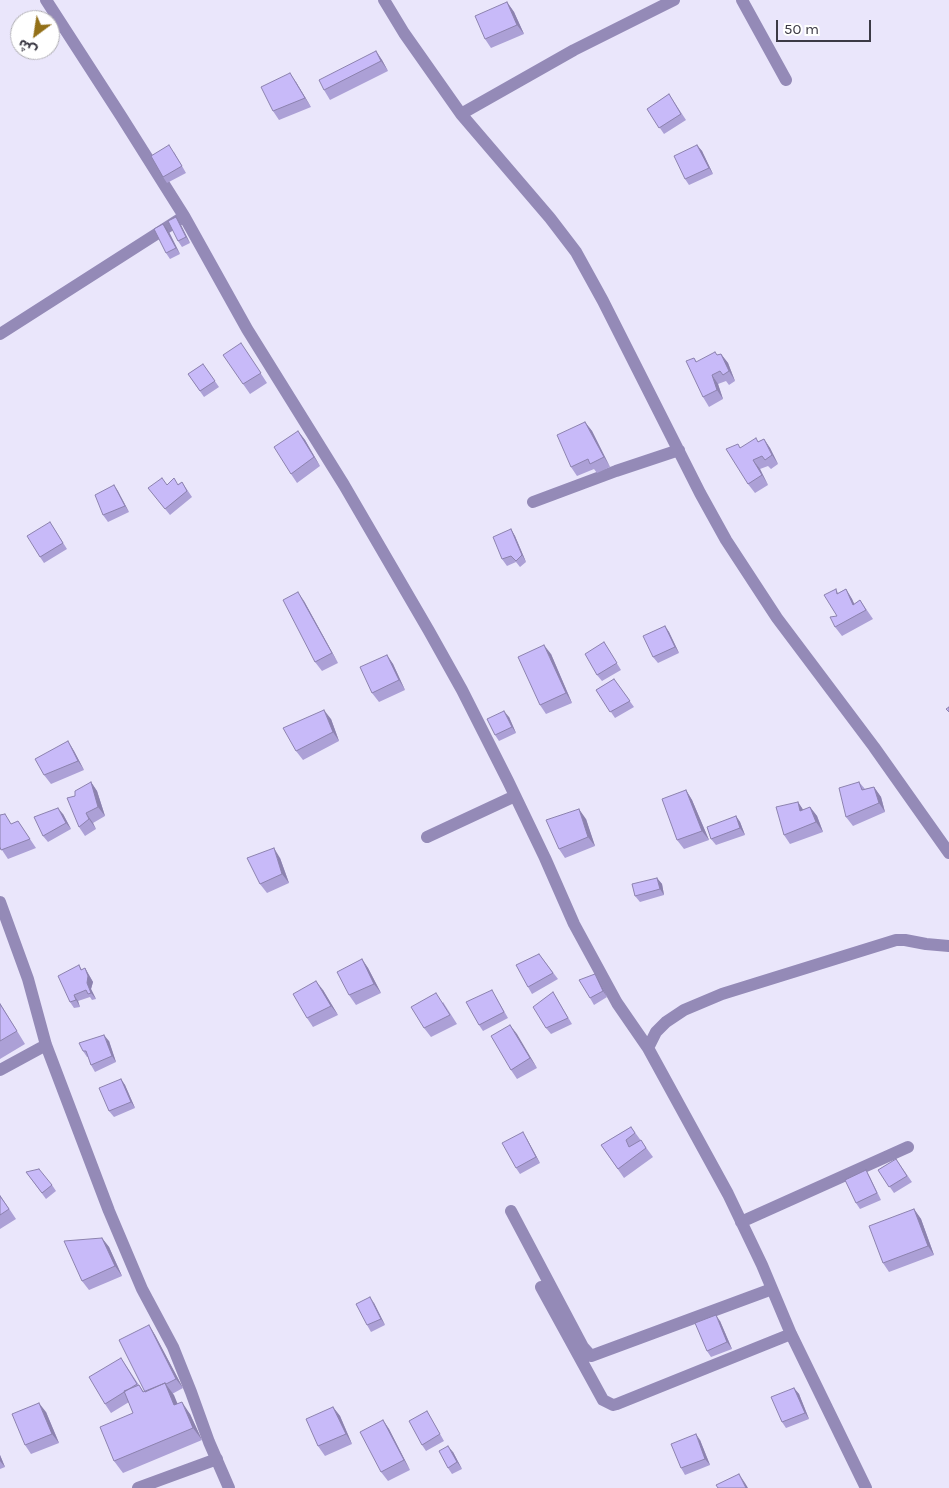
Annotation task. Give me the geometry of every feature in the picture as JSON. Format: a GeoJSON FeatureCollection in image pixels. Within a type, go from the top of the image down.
{"type":"FeatureCollection","features":[{"type":"Feature","properties":{"kind":"street"},"geometry":{"type":"LineString","coordinates":[[46,0],[184,216],[247,329],[349,493],[430,631],[515,796],[574,924],[617,1003],[648,1048],[695,1132],[741,1222],[791,1334],[866,1488]]}},
{"type":"Feature","properties":{"kind":"street"},"geometry":{"type":"LineString","coordinates":[[384,0],[404,33],[461,114],[550,218],[580,257],[700,493],[726,540],[777,618],[874,746],[949,854]]}},
{"type":"Feature","properties":{"kind":"street"},"geometry":{"type":"LineString","coordinates":[[461,114],[574,50],[674,0]]}},
{"type":"Feature","properties":{"kind":"street"},"geometry":{"type":"LineString","coordinates":[[742,0],[786,80]]}},
{"type":"Feature","properties":{"kind":"street"},"geometry":{"type":"LineString","coordinates":[[0,334],[184,216]]}},
{"type":"Feature","properties":{"kind":"street"},"geometry":{"type":"LineString","coordinates":[[533,502],[616,470],[679,450]]}},
{"type":"Feature","properties":{"kind":"street"},"geometry":{"type":"LineString","coordinates":[[427,837],[515,796]]}},
{"type":"Feature","properties":{"kind":"street"},"geometry":{"type":"LineString","coordinates":[[0,902],[28,979],[46,1045],[81,1139],[134,1272],[173,1347],[229,1488]]}},
{"type":"Feature","properties":{"kind":"street"},"geometry":{"type":"LineString","coordinates":[[648,1048],[656,1032],[666,1022],[684,1010],[722,994],[896,940],[949,946]]}},
{"type":"Feature","properties":{"kind":"street"},"geometry":{"type":"LineString","coordinates":[[0,1070],[46,1045]]}},
{"type":"Feature","properties":{"kind":"street"},"geometry":{"type":"LineString","coordinates":[[741,1222],[908,1147]]}},
{"type":"Feature","properties":{"kind":"street"},"geometry":{"type":"LineString","coordinates":[[511,1211],[583,1347],[591,1356],[772,1289]]}},
{"type":"Feature","properties":{"kind":"street"},"geometry":{"type":"LineString","coordinates":[[541,1287],[603,1400],[613,1405],[791,1334]]}},
{"type":"Feature","properties":{"kind":"street"},"geometry":{"type":"LineString","coordinates":[[138,1488],[217,1460]]}},
{"type":"Feature","properties":{"kind":"building"},"geometry":{"type":"Polygon","coordinates":[[[507,2],[517,25],[485,39],[475,16],[507,2]]]}},
{"type":"Feature","properties":{"kind":"building"},"geometry":{"type":"Polygon","coordinates":[[[376,51],[381,61],[324,90],[319,80],[376,51]]]}},
{"type":"Feature","properties":{"kind":"building"},"geometry":{"type":"Polygon","coordinates":[[[290,73],[305,98],[273,111],[261,87],[290,73]]]}},
{"type":"Feature","properties":{"kind":"building"},"geometry":{"type":"Polygon","coordinates":[[[669,94],[681,114],[659,128],[647,109],[669,94]]]}},
{"type":"Feature","properties":{"kind":"building"},"geometry":{"type":"Polygon","coordinates":[[[169,145],[182,166],[163,177],[151,156],[169,145]]]}},
{"type":"Feature","properties":{"kind":"building"},"geometry":{"type":"Polygon","coordinates":[[[697,145],[709,168],[685,179],[674,156],[697,145]]]}},
{"type":"Feature","properties":{"kind":"building"},"geometry":{"type":"Polygon","coordinates":[[[176,217],[186,237],[178,241],[168,221],[176,217]]]}},
{"type":"Feature","properties":{"kind":"building"},"geometry":{"type":"Polygon","coordinates":[[[163,224],[176,248],[166,253],[154,229],[163,224]]]}},
{"type":"Feature","properties":{"kind":"building"},"geometry":{"type":"Polygon","coordinates":[[[241,343],[261,373],[243,384],[223,355],[241,343]]]}},
{"type":"Feature","properties":{"kind":"building"},"geometry":{"type":"Polygon","coordinates":[[[715,352],[717,355],[721,354],[729,371],[723,375],[720,371],[712,375],[717,390],[703,397],[686,361],[694,358],[696,362],[715,352]]]}},
{"type":"Feature","properties":{"kind":"building"},"geometry":{"type":"Polygon","coordinates":[[[203,364],[215,381],[200,391],[188,374],[203,364]]]}},
{"type":"Feature","properties":{"kind":"building"},"geometry":{"type":"Polygon","coordinates":[[[585,422],[604,457],[590,464],[588,459],[571,467],[557,435],[585,422]]]}},
{"type":"Feature","properties":{"kind":"building"},"geometry":{"type":"Polygon","coordinates":[[[298,431],[314,457],[291,474],[274,447],[298,431]]]}},
{"type":"Feature","properties":{"kind":"building"},"geometry":{"type":"Polygon","coordinates":[[[756,438],[758,442],[764,439],[772,455],[765,460],[762,456],[753,460],[762,475],[748,484],[726,449],[738,444],[740,448],[756,438]]]}},
{"type":"Feature","properties":{"kind":"building"},"geometry":{"type":"Polygon","coordinates":[[[162,478],[167,485],[174,478],[178,485],[182,482],[187,491],[165,509],[148,488],[162,478]]]}},
{"type":"Feature","properties":{"kind":"building"},"geometry":{"type":"Polygon","coordinates":[[[114,485],[125,506],[103,515],[95,495],[114,485]]]}},
{"type":"Feature","properties":{"kind":"building"},"geometry":{"type":"Polygon","coordinates":[[[50,522],[63,543],[40,557],[27,536],[50,522]]]}},
{"type":"Feature","properties":{"kind":"building"},"geometry":{"type":"Polygon","coordinates":[[[511,529],[522,555],[516,561],[511,556],[502,559],[493,537],[511,529]]]}},
{"type":"Feature","properties":{"kind":"building"},"geometry":{"type":"Polygon","coordinates":[[[836,589],[837,594],[846,589],[853,605],[860,600],[866,610],[835,627],[830,617],[837,616],[824,595],[836,589]]]}},
{"type":"Feature","properties":{"kind":"building"},"geometry":{"type":"Polygon","coordinates":[[[298,592],[332,653],[315,662],[283,600],[298,592]]]}},
{"type":"Feature","properties":{"kind":"building"},"geometry":{"type":"Polygon","coordinates":[[[665,626],[675,647],[653,657],[643,636],[665,626]]]}},
{"type":"Feature","properties":{"kind":"building"},"geometry":{"type":"Polygon","coordinates":[[[604,642],[617,663],[597,675],[585,654],[604,642]]]}},
{"type":"Feature","properties":{"kind":"building"},"geometry":{"type":"Polygon","coordinates":[[[544,645],[566,693],[540,705],[518,657],[544,645]]]}},
{"type":"Feature","properties":{"kind":"building"},"geometry":{"type":"Polygon","coordinates":[[[387,655],[399,680],[372,693],[360,667],[387,655]]]}},
{"type":"Feature","properties":{"kind":"building"},"geometry":{"type":"Polygon","coordinates":[[[614,679],[630,701],[610,712],[596,690],[614,679]]]}},
{"type":"Feature","properties":{"kind":"building"},"geometry":{"type":"Polygon","coordinates":[[[324,710],[333,732],[296,751],[283,728],[324,710]]]}},
{"type":"Feature","properties":{"kind":"building"},"geometry":{"type":"Polygon","coordinates":[[[504,711],[512,727],[495,735],[487,719],[504,711]]]}},
{"type":"Feature","properties":{"kind":"building"},"geometry":{"type":"Polygon","coordinates":[[[68,741],[78,761],[44,775],[35,759],[68,741]]]}},
{"type":"Feature","properties":{"kind":"building"},"geometry":{"type":"Polygon","coordinates":[[[91,782],[98,807],[86,813],[89,819],[79,827],[67,798],[75,796],[75,791],[91,782]]]}},
{"type":"Feature","properties":{"kind":"building"},"geometry":{"type":"Polygon","coordinates":[[[859,782],[862,790],[874,787],[879,803],[846,817],[839,788],[859,782]]]}},
{"type":"Feature","properties":{"kind":"building"},"geometry":{"type":"Polygon","coordinates":[[[686,790],[702,831],[677,840],[662,799],[686,790]]]}},
{"type":"Feature","properties":{"kind":"building"},"geometry":{"type":"Polygon","coordinates":[[[798,802],[800,811],[810,807],[816,822],[784,835],[776,807],[798,802]]]}},
{"type":"Feature","properties":{"kind":"building"},"geometry":{"type":"Polygon","coordinates":[[[58,808],[66,823],[43,836],[34,817],[58,808]]]}},
{"type":"Feature","properties":{"kind":"building"},"geometry":{"type":"Polygon","coordinates":[[[579,809],[588,837],[559,849],[546,820],[579,809]]]}},
{"type":"Feature","properties":{"kind":"building"},"geometry":{"type":"Polygon","coordinates":[[[5,814],[11,824],[18,821],[30,839],[1,850],[0,815],[5,814]]]}},
{"type":"Feature","properties":{"kind":"building"},"geometry":{"type":"Polygon","coordinates":[[[736,816],[740,828],[711,839],[707,827],[736,816]]]}},
{"type":"Feature","properties":{"kind":"building"},"geometry":{"type":"Polygon","coordinates":[[[274,848],[282,874],[260,884],[247,858],[274,848]]]}},
{"type":"Feature","properties":{"kind":"building"},"geometry":{"type":"Polygon","coordinates":[[[657,878],[660,889],[635,896],[632,884],[657,878]]]}},
{"type":"Feature","properties":{"kind":"building"},"geometry":{"type":"Polygon","coordinates":[[[539,954],[553,973],[528,987],[516,965],[539,954]]]}},
{"type":"Feature","properties":{"kind":"building"},"geometry":{"type":"Polygon","coordinates":[[[362,959],[374,984],[349,995],[337,972],[362,959]]]}},
{"type":"Feature","properties":{"kind":"building"},"geometry":{"type":"Polygon","coordinates":[[[79,965],[81,970],[85,968],[88,976],[87,983],[91,993],[88,994],[86,990],[74,995],[76,1000],[70,1002],[58,976],[79,965]]]}},
{"type":"Feature","properties":{"kind":"building"},"geometry":{"type":"Polygon","coordinates":[[[595,974],[603,991],[590,998],[579,980],[595,974]]]}},
{"type":"Feature","properties":{"kind":"building"},"geometry":{"type":"Polygon","coordinates":[[[316,981],[331,1006],[307,1018],[293,994],[316,981]]]}},
{"type":"Feature","properties":{"kind":"building"},"geometry":{"type":"Polygon","coordinates":[[[492,990],[504,1012],[479,1025],[466,1002],[492,990]]]}},
{"type":"Feature","properties":{"kind":"building"},"geometry":{"type":"Polygon","coordinates":[[[553,992],[568,1018],[546,1028],[533,1007],[553,992]]]}},
{"type":"Feature","properties":{"kind":"building"},"geometry":{"type":"Polygon","coordinates":[[[436,993],[450,1015],[424,1028],[411,1007],[436,993]]]}},
{"type":"Feature","properties":{"kind":"building"},"geometry":{"type":"Polygon","coordinates":[[[0,1004],[17,1031],[0,1041],[0,1004]]]}},
{"type":"Feature","properties":{"kind":"building"},"geometry":{"type":"Polygon","coordinates":[[[510,1025],[530,1058],[511,1070],[491,1036],[510,1025]]]}},
{"type":"Feature","properties":{"kind":"building"},"geometry":{"type":"Polygon","coordinates":[[[104,1035],[112,1056],[91,1065],[86,1051],[83,1051],[79,1043],[104,1035]]]}},
{"type":"Feature","properties":{"kind":"building"},"geometry":{"type":"Polygon","coordinates":[[[121,1079],[131,1102],[109,1111],[99,1088],[121,1079]]]}},
{"type":"Feature","properties":{"kind":"building"},"geometry":{"type":"Polygon","coordinates":[[[631,1127],[635,1133],[626,1140],[629,1147],[641,1140],[646,1148],[618,1169],[601,1145],[631,1127]]]}},
{"type":"Feature","properties":{"kind":"building"},"geometry":{"type":"Polygon","coordinates":[[[523,1132],[536,1157],[516,1168],[502,1143],[523,1132]]]}},
{"type":"Feature","properties":{"kind":"building"},"geometry":{"type":"Polygon","coordinates":[[[896,1159],[907,1176],[889,1187],[878,1170],[896,1159]]]}},
{"type":"Feature","properties":{"kind":"building"},"geometry":{"type":"Polygon","coordinates":[[[39,1169],[52,1185],[42,1193],[26,1172],[39,1169]]]}},
{"type":"Feature","properties":{"kind":"building"},"geometry":{"type":"Polygon","coordinates":[[[866,1170],[877,1193],[856,1203],[845,1180],[866,1170]]]}},
{"type":"Feature","properties":{"kind":"building"},"geometry":{"type":"Polygon","coordinates":[[[0,1196],[9,1209],[0,1215],[0,1196]]]}},
{"type":"Feature","properties":{"kind":"building"},"geometry":{"type":"Polygon","coordinates":[[[914,1209],[928,1246],[883,1263],[869,1226],[914,1209]]]}},
{"type":"Feature","properties":{"kind":"building"},"geometry":{"type":"Polygon","coordinates":[[[102,1238],[115,1266],[82,1281],[64,1241],[102,1238]]]}},
{"type":"Feature","properties":{"kind":"building"},"geometry":{"type":"Polygon","coordinates":[[[370,1297],[381,1319],[367,1325],[356,1304],[370,1297]]]}},
{"type":"Feature","properties":{"kind":"building"},"geometry":{"type":"Polygon","coordinates":[[[716,1315],[727,1342],[707,1351],[695,1323],[716,1315]]]}},
{"type":"Feature","properties":{"kind":"building"},"geometry":{"type":"Polygon","coordinates":[[[149,1325],[176,1379],[145,1392],[119,1340],[149,1325]]]}},
{"type":"Feature","properties":{"kind":"building"},"geometry":{"type":"Polygon","coordinates":[[[121,1358],[137,1384],[105,1404],[89,1377],[121,1358]]]}},
{"type":"Feature","properties":{"kind":"building"},"geometry":{"type":"Polygon","coordinates":[[[165,1383],[174,1405],[182,1402],[193,1428],[114,1461],[100,1427],[133,1413],[124,1391],[139,1385],[143,1392],[165,1383]]]}},
{"type":"Feature","properties":{"kind":"building"},"geometry":{"type":"Polygon","coordinates":[[[794,1388],[805,1413],[782,1422],[771,1397],[794,1388]]]}},
{"type":"Feature","properties":{"kind":"building"},"geometry":{"type":"Polygon","coordinates":[[[39,1403],[52,1434],[25,1445],[12,1414],[39,1403]]]}},
{"type":"Feature","properties":{"kind":"building"},"geometry":{"type":"Polygon","coordinates":[[[333,1407],[346,1434],[318,1446],[306,1419],[333,1407]]]}},
{"type":"Feature","properties":{"kind":"building"},"geometry":{"type":"Polygon","coordinates":[[[427,1411],[440,1434],[422,1445],[409,1421],[427,1411]]]}},
{"type":"Feature","properties":{"kind":"building"},"geometry":{"type":"Polygon","coordinates":[[[383,1420],[404,1460],[381,1472],[360,1432],[383,1420]]]}},
{"type":"Feature","properties":{"kind":"building"},"geometry":{"type":"Polygon","coordinates":[[[696,1434],[705,1459],[681,1468],[671,1444],[696,1434]]]}},
{"type":"Feature","properties":{"kind":"building"},"geometry":{"type":"Polygon","coordinates":[[[448,1446],[457,1462],[448,1468],[439,1451],[448,1446]]]}},
{"type":"Feature","properties":{"kind":"building"},"geometry":{"type":"Polygon","coordinates":[[[739,1474],[746,1488],[718,1488],[716,1485],[739,1474]]]}}]}
